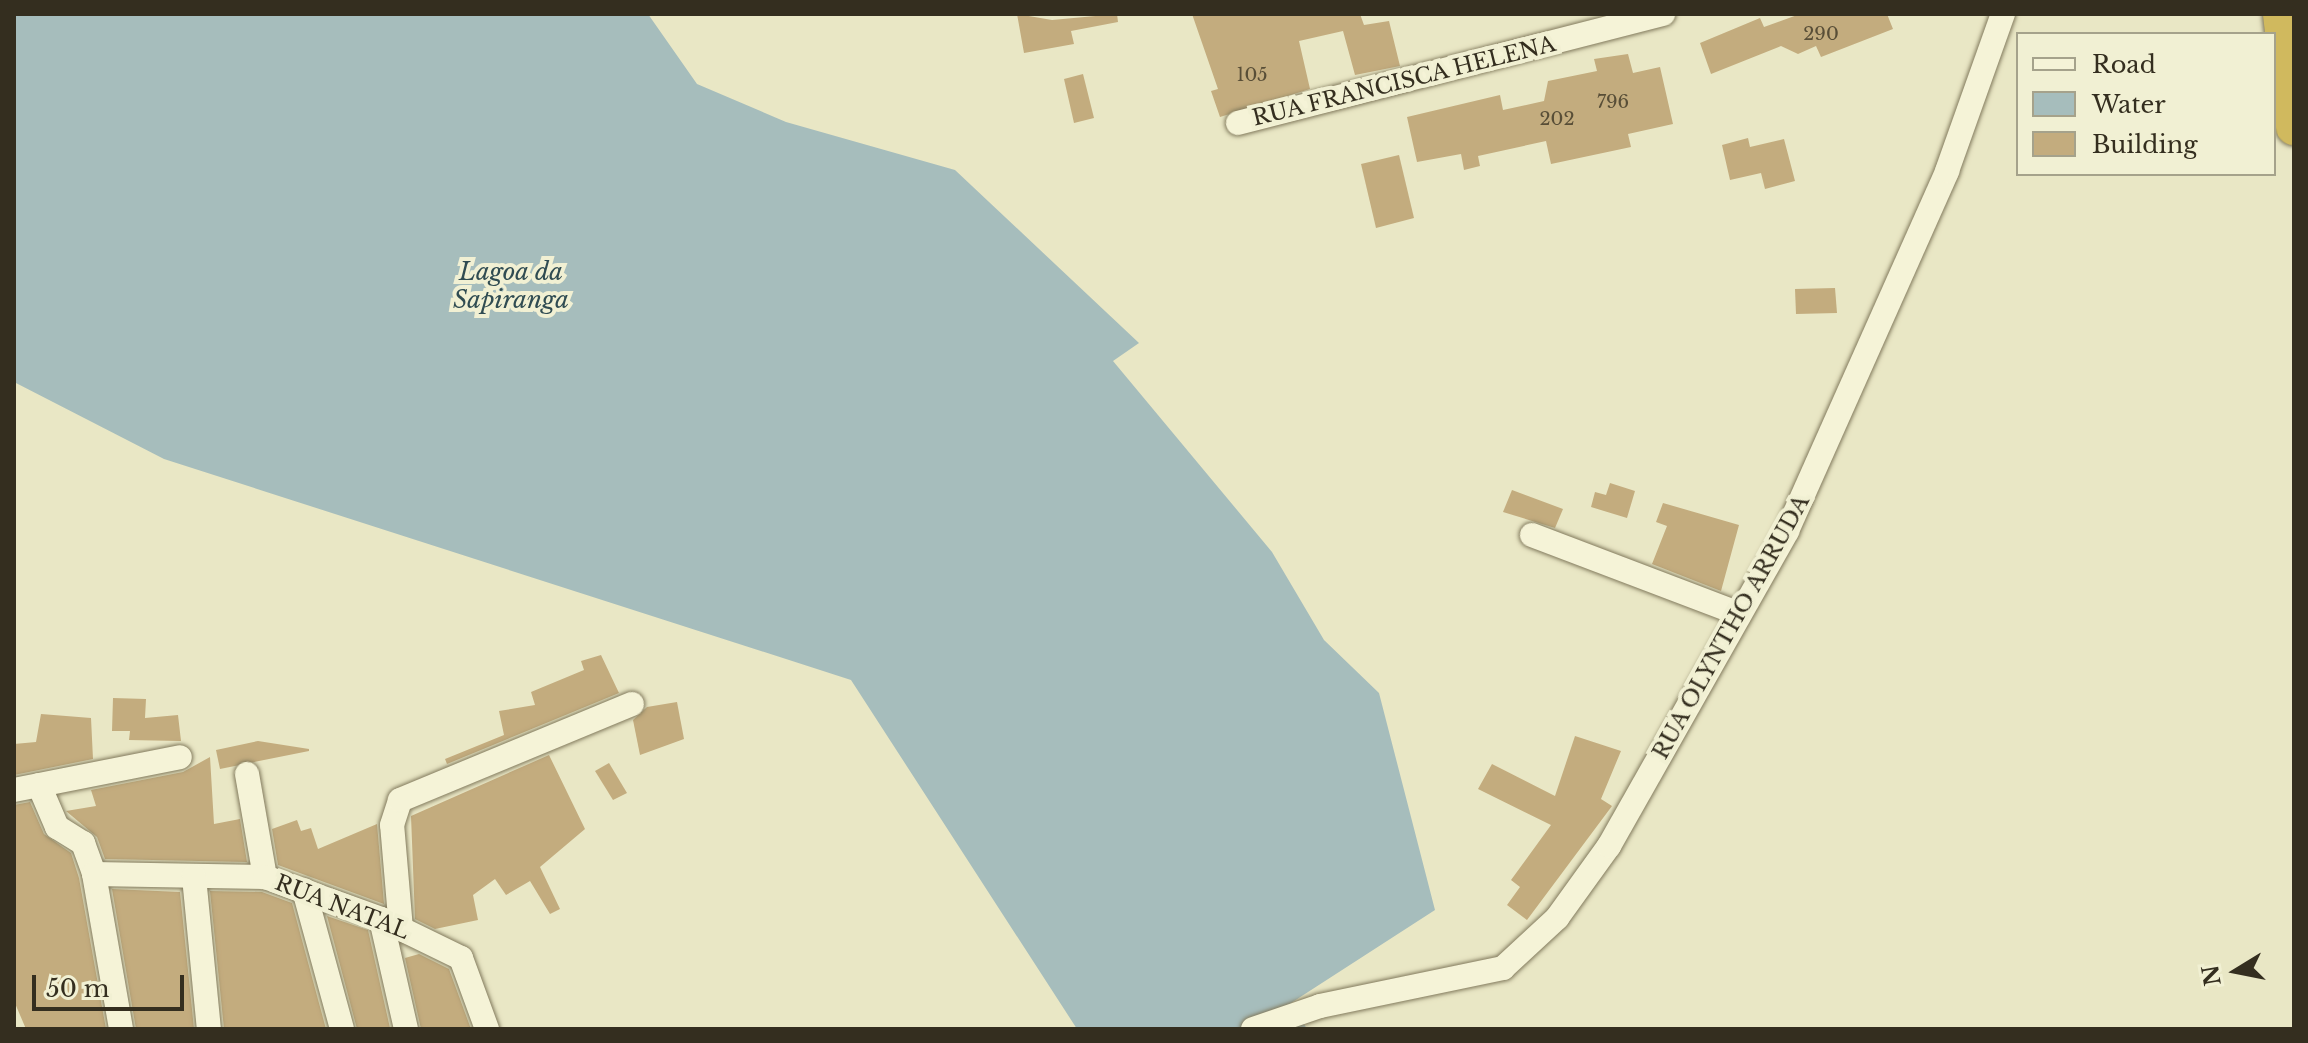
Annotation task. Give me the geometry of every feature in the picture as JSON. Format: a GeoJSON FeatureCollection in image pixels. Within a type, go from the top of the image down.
{"type":"FeatureCollection","features":[{"type":"Feature","properties":{"kind":"highway"},"geometry":{"type":"LineString","coordinates":[[2281,14],[2294,127]]}},
{"type":"Feature","properties":{"kind":"street","name":"RUA FRANCISCA HELENA"},"geometry":{"type":"LineString","coordinates":[[1238,123],[1663,14]]}},
{"type":"Feature","properties":{"kind":"street","name":"RUA OLYNTHO ARRUDA"},"geometry":{"type":"LineString","coordinates":[[1253,1029],[1320,1006],[1484,974],[1531,948],[1609,846],[1740,614],[1884,323],[2003,14]]}},
{"type":"Feature","properties":{"kind":"street"},"geometry":{"type":"LineString","coordinates":[[1532,535],[1740,614]]}},
{"type":"Feature","properties":{"kind":"street"},"geometry":{"type":"LineString","coordinates":[[406,1029],[391,924],[392,825],[400,800],[632,704]]}},
{"type":"Feature","properties":{"kind":"street"},"geometry":{"type":"LineString","coordinates":[[14,790],[180,757]]}},
{"type":"Feature","properties":{"kind":"street"},"geometry":{"type":"LineString","coordinates":[[247,774],[265,877]]}},
{"type":"Feature","properties":{"kind":"street"},"geometry":{"type":"LineString","coordinates":[[39,785],[57,827],[83,843],[94,874],[121,1029]]}},
{"type":"Feature","properties":{"kind":"street","name":"RUA NATAL"},"geometry":{"type":"LineString","coordinates":[[94,874],[265,877],[391,924],[447,950],[468,969],[487,1029]]}},
{"type":"Feature","properties":{"kind":"street"},"geometry":{"type":"LineString","coordinates":[[194,877],[209,1029]]}},
{"type":"Feature","properties":{"kind":"street"},"geometry":{"type":"LineString","coordinates":[[304,890],[342,1029]]}},
{"type":"Feature","properties":{"kind":"water","name":"Lagoa da Sapiranga"},"geometry":{"type":"Polygon","coordinates":[[[14,14],[648,14],[697,84],[786,122],[955,170],[1139,343],[1113,361],[1272,552],[1324,640],[1379,693],[1435,910],[1291,1003],[1307,1029],[1077,1029],[851,680],[164,459],[14,382],[14,14]]]}},
{"type":"Feature","properties":{"kind":"building"},"geometry":{"type":"Polygon","coordinates":[[[1017,14],[1052,20],[1117,14],[1118,22],[1071,31],[1074,44],[1024,53],[1017,14]]]}},
{"type":"Feature","properties":{"kind":"building"},"geometry":{"type":"Polygon","coordinates":[[[1192,14],[1360,14],[1364,25],[1389,21],[1400,66],[1355,75],[1343,31],[1299,41],[1310,89],[1220,117],[1211,91],[1218,89],[1192,14]]]}},
{"type":"Feature","properties":{"kind":"building"},"geometry":{"type":"Polygon","coordinates":[[[1800,14],[1887,14],[1893,29],[1821,57],[1816,46],[1798,54],[1781,46],[1711,74],[1700,43],[1760,18],[1764,27],[1800,14]]]}},
{"type":"Feature","properties":{"kind":"building"},"geometry":{"type":"Polygon","coordinates":[[[1628,54],[1633,73],[1660,67],[1673,124],[1628,134],[1631,147],[1551,164],[1546,141],[1478,156],[1480,166],[1464,170],[1461,154],[1417,162],[1407,117],[1500,95],[1503,110],[1544,101],[1548,81],[1597,71],[1594,59],[1628,54]]]}},
{"type":"Feature","properties":{"kind":"building"},"geometry":{"type":"Polygon","coordinates":[[[1083,74],[1094,118],[1074,123],[1064,79],[1083,74]]]}},
{"type":"Feature","properties":{"kind":"building"},"geometry":{"type":"Polygon","coordinates":[[[1748,138],[1750,147],[1784,139],[1795,181],[1765,189],[1761,173],[1730,180],[1722,145],[1748,138]]]}},
{"type":"Feature","properties":{"kind":"building"},"geometry":{"type":"Polygon","coordinates":[[[1399,155],[1414,218],[1376,228],[1361,164],[1399,155]]]}},
{"type":"Feature","properties":{"kind":"building"},"geometry":{"type":"Polygon","coordinates":[[[1835,288],[1837,313],[1796,314],[1795,289],[1835,288]]]}},
{"type":"Feature","properties":{"kind":"building"},"geometry":{"type":"Polygon","coordinates":[[[1610,483],[1635,491],[1627,518],[1591,507],[1595,492],[1606,495],[1610,483]]]}},
{"type":"Feature","properties":{"kind":"building"},"geometry":{"type":"Polygon","coordinates":[[[1512,490],[1563,509],[1555,528],[1503,512],[1512,490]]]}},
{"type":"Feature","properties":{"kind":"building"},"geometry":{"type":"Polygon","coordinates":[[[1663,503],[1739,525],[1721,591],[1652,564],[1667,526],[1656,522],[1663,503]]]}},
{"type":"Feature","properties":{"kind":"building"},"geometry":{"type":"Polygon","coordinates":[[[601,655],[619,693],[447,764],[445,759],[504,735],[499,711],[535,705],[531,692],[584,670],[581,661],[601,655]]]}},
{"type":"Feature","properties":{"kind":"building"},"geometry":{"type":"Polygon","coordinates":[[[113,698],[146,699],[145,718],[178,715],[181,741],[129,740],[130,731],[112,731],[113,698]]]}},
{"type":"Feature","properties":{"kind":"building"},"geometry":{"type":"Polygon","coordinates":[[[677,702],[684,739],[640,755],[633,720],[647,707],[677,702]]]}},
{"type":"Feature","properties":{"kind":"building"},"geometry":{"type":"Polygon","coordinates":[[[41,714],[91,718],[93,759],[14,775],[14,744],[36,742],[41,714]]]}},
{"type":"Feature","properties":{"kind":"building"},"geometry":{"type":"Polygon","coordinates":[[[1575,736],[1621,751],[1601,799],[1612,806],[1527,920],[1507,905],[1520,887],[1511,880],[1551,825],[1478,789],[1492,764],[1555,796],[1575,736]]]}},
{"type":"Feature","properties":{"kind":"building"},"geometry":{"type":"Polygon","coordinates":[[[258,741],[309,751],[220,769],[216,750],[258,741]]]}},
{"type":"Feature","properties":{"kind":"building"},"geometry":{"type":"Polygon","coordinates":[[[549,755],[585,829],[540,867],[560,909],[550,914],[530,881],[506,895],[495,879],[473,895],[478,920],[435,929],[415,919],[411,816],[549,755]]]}},
{"type":"Feature","properties":{"kind":"building"},"geometry":{"type":"Polygon","coordinates":[[[210,757],[214,824],[240,819],[247,862],[105,859],[97,837],[66,811],[96,806],[91,790],[183,772],[210,757]]]}},
{"type":"Feature","properties":{"kind":"building"},"geometry":{"type":"Polygon","coordinates":[[[609,763],[627,793],[613,800],[595,771],[609,763]]]}},
{"type":"Feature","properties":{"kind":"building"},"geometry":{"type":"Polygon","coordinates":[[[30,802],[44,834],[71,853],[79,878],[106,1029],[26,1029],[14,1001],[14,805],[30,802]]]}},
{"type":"Feature","properties":{"kind":"building"},"geometry":{"type":"Polygon","coordinates":[[[297,820],[301,831],[311,828],[318,849],[377,824],[384,904],[278,865],[272,829],[297,820]]]}},
{"type":"Feature","properties":{"kind":"building"},"geometry":{"type":"Polygon","coordinates":[[[112,889],[180,892],[194,1029],[136,1029],[112,889]]]}},
{"type":"Feature","properties":{"kind":"building"},"geometry":{"type":"Polygon","coordinates":[[[210,891],[262,892],[292,903],[326,1029],[224,1029],[210,891]]]}},
{"type":"Feature","properties":{"kind":"building"},"geometry":{"type":"Polygon","coordinates":[[[327,916],[368,930],[390,1028],[357,1029],[327,916]]]}},
{"type":"Feature","properties":{"kind":"building"},"geometry":{"type":"Polygon","coordinates":[[[419,954],[449,969],[471,1029],[421,1029],[405,958],[419,954]]]}}]}
